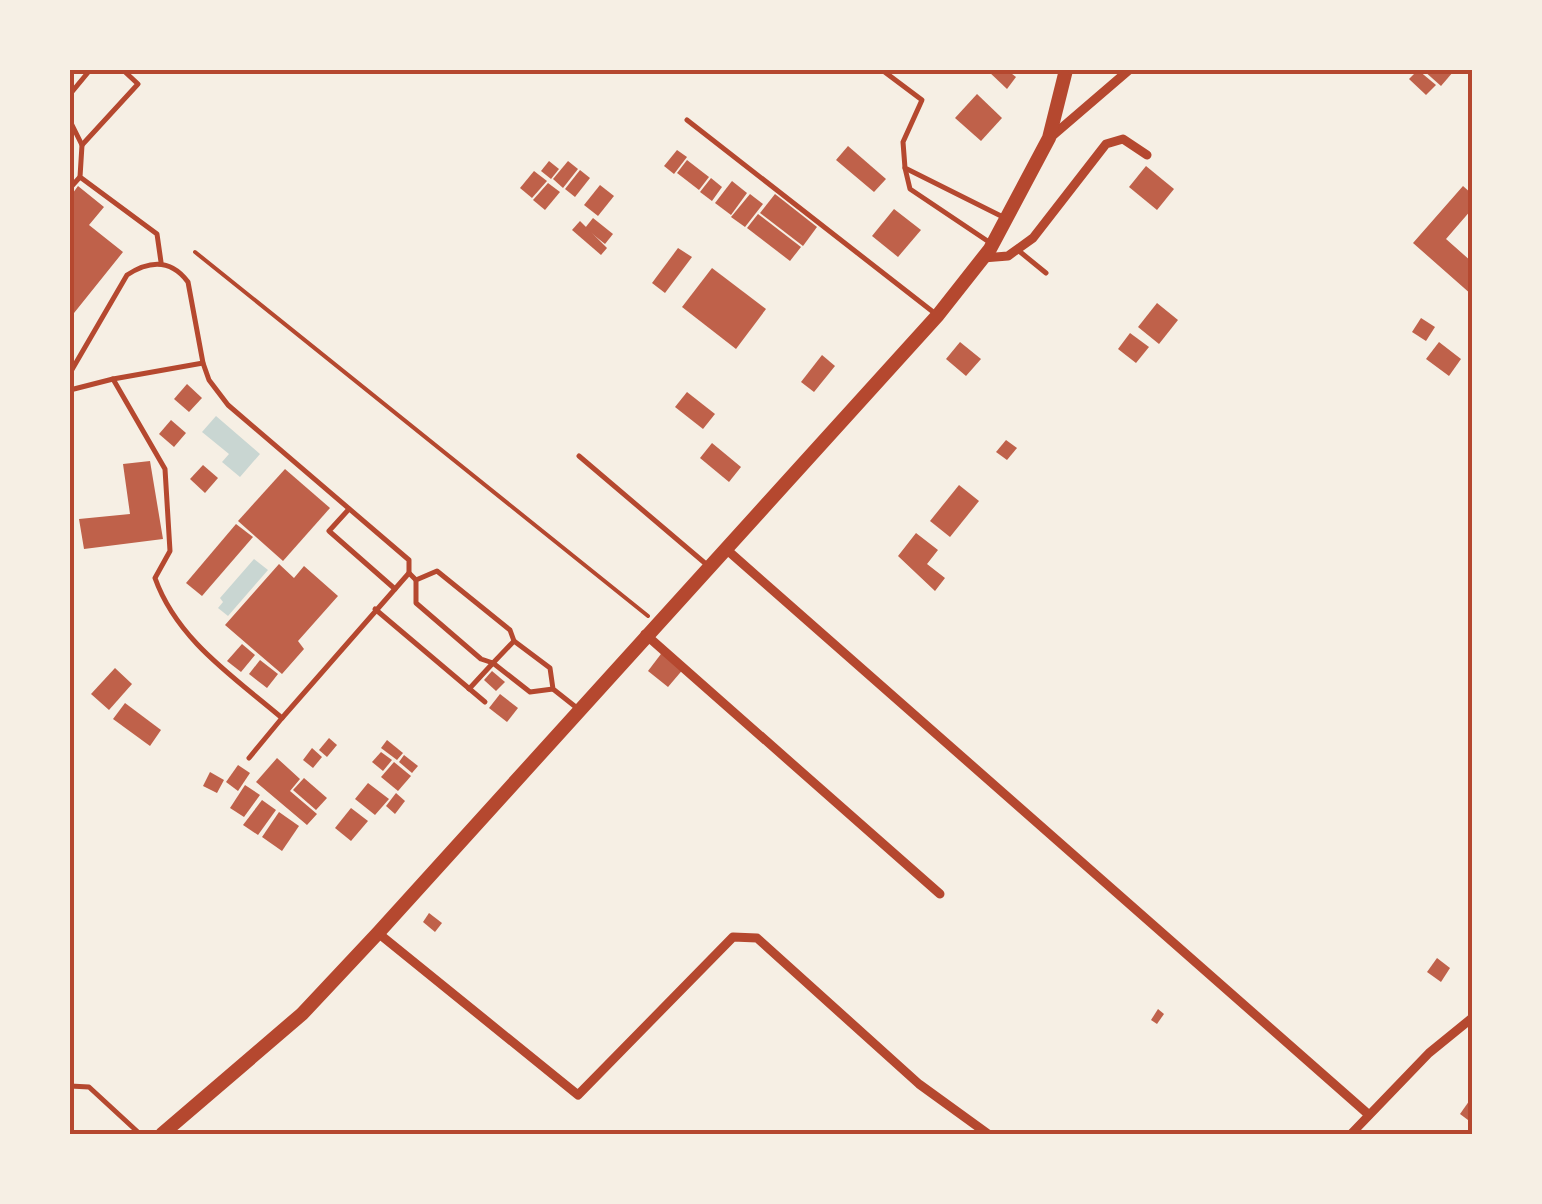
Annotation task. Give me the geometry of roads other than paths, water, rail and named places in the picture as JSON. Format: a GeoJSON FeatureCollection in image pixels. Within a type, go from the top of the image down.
{"type":"FeatureCollection","features":[{"type":"Feature","properties":{"kind":"main road"},"geometry":{"type":"LineString","coordinates":[[162,1134],[302,1014],[378,934],[650,628],[938,315],[992,244],[1049,138],[1066,70]]}},
{"type":"Feature","properties":{"kind":"street"},"geometry":{"type":"LineString","coordinates":[[1049,138],[1128,70]]}},
{"type":"Feature","properties":{"kind":"street"},"geometry":{"type":"LineString","coordinates":[[983,258],[1019,251],[1106,144],[1123,139],[1146,155]]}},
{"type":"Feature","properties":{"kind":"street"},"geometry":{"type":"LineString","coordinates":[[724,547],[1368,1114]]}},
{"type":"Feature","properties":{"kind":"street"},"geometry":{"type":"LineString","coordinates":[[650,628],[940,894]]}},
{"type":"Feature","properties":{"kind":"street"},"geometry":{"type":"LineString","coordinates":[[378,934],[578,1095],[733,937],[745,934],[757,938],[919,1084],[988,1134]]}},
{"type":"Feature","properties":{"kind":"street"},"geometry":{"type":"LineString","coordinates":[[1352,1134],[1368,1114],[1472,1018]]}},
{"type":"Feature","properties":{"kind":"lane"},"geometry":{"type":"LineString","coordinates":[[71,94],[90,70]]}},
{"type":"Feature","properties":{"kind":"lane"},"geometry":{"type":"LineString","coordinates":[[82,145],[138,84],[123,70]]}},
{"type":"Feature","properties":{"kind":"lane"},"geometry":{"type":"LineString","coordinates":[[882,70],[922,100],[903,142],[910,188],[992,244]]}},
{"type":"Feature","properties":{"kind":"lane"},"geometry":{"type":"LineString","coordinates":[[688,120],[938,315]]}},
{"type":"Feature","properties":{"kind":"lane"},"geometry":{"type":"LineString","coordinates":[[70,121],[82,145],[80,176],[70,188]]}},
{"type":"Feature","properties":{"kind":"lane"},"geometry":{"type":"LineString","coordinates":[[905,168],[1006,219]]}},
{"type":"Feature","properties":{"kind":"lane"},"geometry":{"type":"LineString","coordinates":[[80,176],[157,234],[161,262]]}},
{"type":"Feature","properties":{"kind":"lane"},"geometry":{"type":"LineString","coordinates":[[1019,251],[1046,273]]}},
{"type":"Feature","properties":{"kind":"lane"},"geometry":{"type":"LineString","coordinates":[[70,374],[127,275],[141,265],[161,262],[180,271],[188,282],[203,364],[209,380],[228,405],[410,560],[409,573],[249,758]]}},
{"type":"Feature","properties":{"kind":"lane"},"geometry":{"type":"LineString","coordinates":[[70,390],[203,364]]}},
{"type":"Feature","properties":{"kind":"lane"},"geometry":{"type":"LineString","coordinates":[[114,379],[165,469],[170,551],[156,578],[159,589],[192,642],[282,718]]}},
{"type":"Feature","properties":{"kind":"lane"},"geometry":{"type":"LineString","coordinates":[[579,456],[707,565]]}},
{"type":"Feature","properties":{"kind":"lane"},"geometry":{"type":"LineString","coordinates":[[350,509],[329,531],[395,588]]}},
{"type":"Feature","properties":{"kind":"lane"},"geometry":{"type":"LineString","coordinates":[[416,580],[437,571],[550,668],[553,689],[580,710]]}},
{"type":"Feature","properties":{"kind":"lane"},"geometry":{"type":"LineString","coordinates":[[409,573],[416,580],[416,603],[481,658],[530,692],[553,689]]}},
{"type":"Feature","properties":{"kind":"lane"},"geometry":{"type":"LineString","coordinates":[[376,609],[484,702]]}},
{"type":"Feature","properties":{"kind":"lane"},"geometry":{"type":"LineString","coordinates":[[468,689],[514,640]]}},
{"type":"Feature","properties":{"kind":"lane"},"geometry":{"type":"LineString","coordinates":[[70,1086],[89,1087],[140,1134]]}}]}
